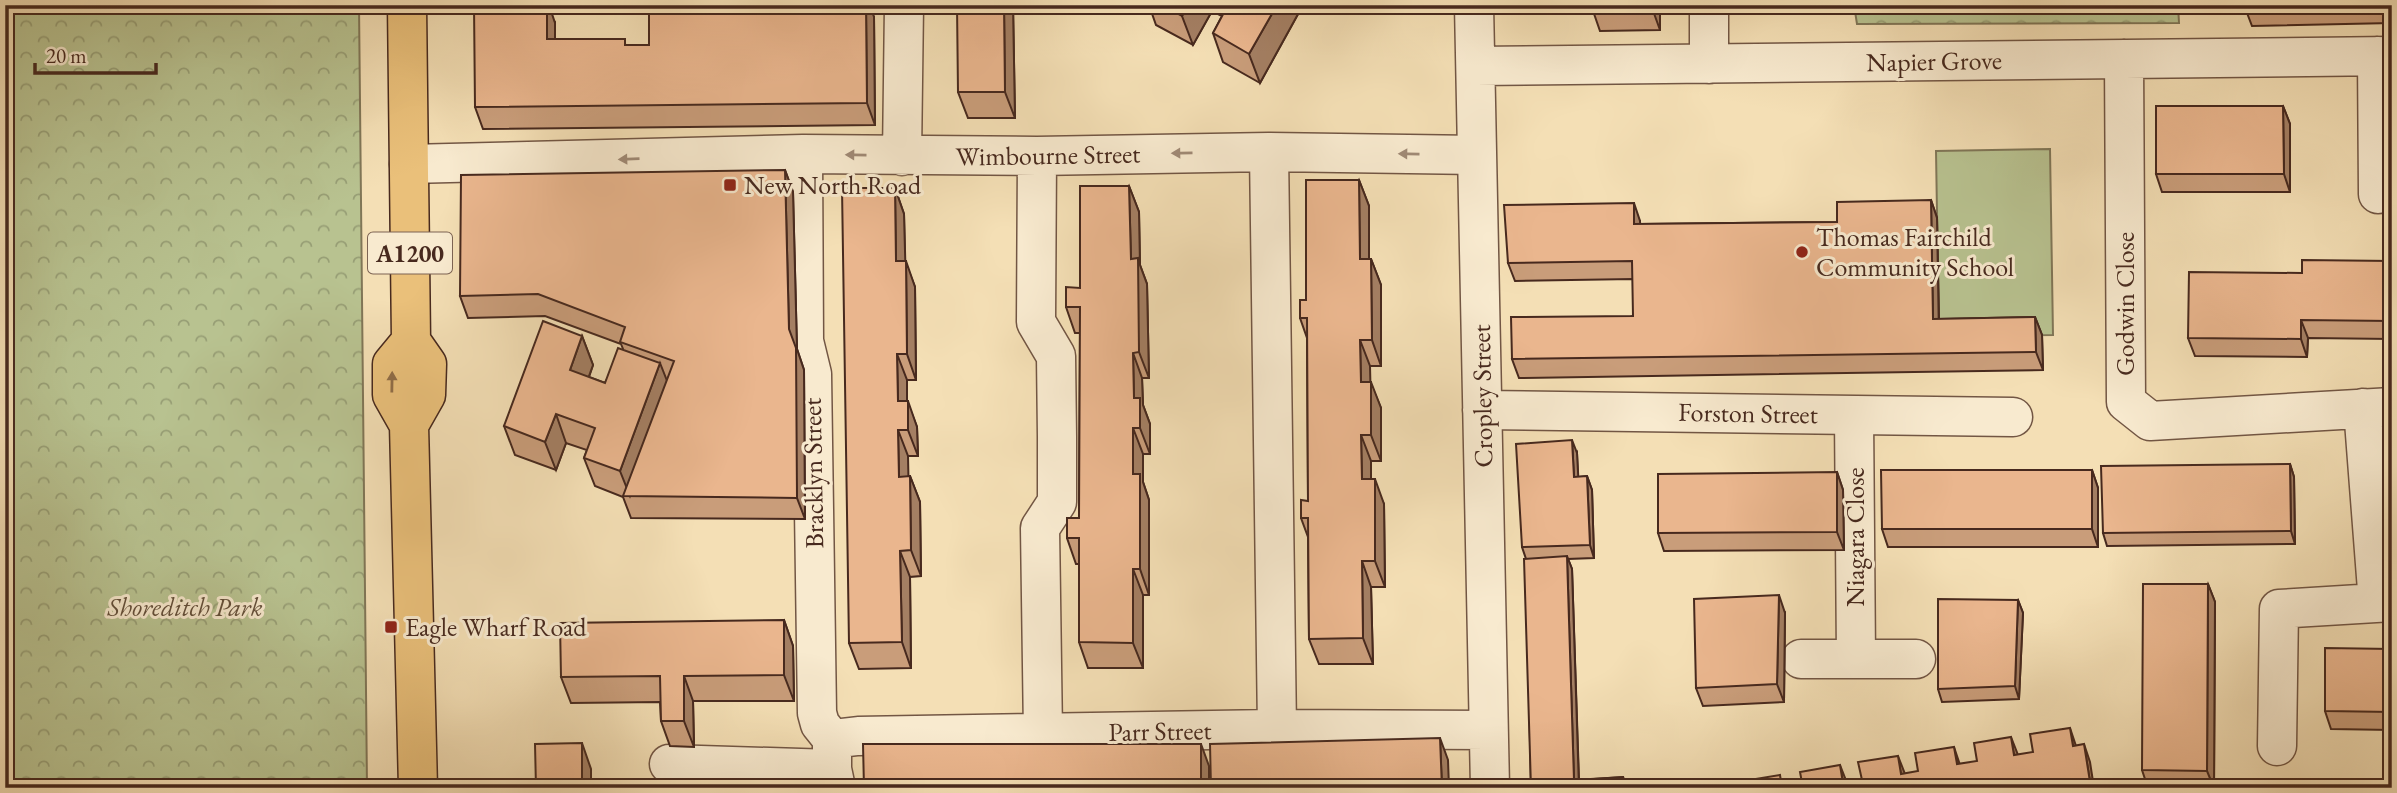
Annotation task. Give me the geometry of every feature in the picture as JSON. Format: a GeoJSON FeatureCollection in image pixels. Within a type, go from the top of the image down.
{"type":"FeatureCollection","features":[{"type":"Feature","properties":{"kind":"main road","name":"A1200"},"geometry":{"type":"LineString","coordinates":[[407,5],[411,341],[392,364],[392,395],[409,425],[418,788]]}},
{"type":"Feature","properties":{"kind":"street","name":"Cropley Street"},"geometry":{"type":"LineString","coordinates":[[1474,5],[1490,788]]}},
{"type":"Feature","properties":{"kind":"street"},"geometry":{"type":"LineString","coordinates":[[1709,5],[1709,64]]}},
{"type":"Feature","properties":{"kind":"street"},"geometry":{"type":"LineString","coordinates":[[892,7],[902,156]]}},
{"type":"Feature","properties":{"kind":"street","name":"Napier Grove"},"geometry":{"type":"LineString","coordinates":[[1476,66],[2384,56]]}},
{"type":"Feature","properties":{"kind":"street"},"geometry":{"type":"LineString","coordinates":[[2378,194],[2384,56]]}},
{"type":"Feature","properties":{"kind":"street","name":"Godwin Close"},"geometry":{"type":"LineString","coordinates":[[2124,59],[2126,402],[2150,421],[2377,407]]}},
{"type":"Feature","properties":{"kind":"street","name":"Wimbourne Street"},"geometry":{"type":"LineString","coordinates":[[409,164],[803,172],[902,156],[1269,152],[1478,155]]}},
{"type":"Feature","properties":{"kind":"street"},"geometry":{"type":"LineString","coordinates":[[1269,152],[1277,729]]}},
{"type":"Feature","properties":{"kind":"street"},"geometry":{"type":"LineString","coordinates":[[1037,156],[1036,322],[1056,356],[1057,502],[1040,528],[1043,734]]}},
{"type":"Feature","properties":{"kind":"street","name":"Bracklyn Street"},"geometry":{"type":"LineString","coordinates":[[803,172],[804,341],[812,374],[813,402],[817,713],[833,765]]}},
{"type":"Feature","properties":{"kind":"street"},"geometry":{"type":"LineString","coordinates":[[2277,746],[2279,609],[2385,602],[2377,407]]}},
{"type":"Feature","properties":{"kind":"street","name":"Forston Street"},"geometry":{"type":"LineString","coordinates":[[1482,410],[2013,417]]}},
{"type":"Feature","properties":{"kind":"street","name":"Niagara Close"},"geometry":{"type":"LineString","coordinates":[[1854,415],[1856,659]]}},
{"type":"Feature","properties":{"kind":"street"},"geometry":{"type":"LineString","coordinates":[[1801,659],[1916,659]]}},
{"type":"Feature","properties":{"kind":"street","name":"Parr Street"},"geometry":{"type":"LineString","coordinates":[[669,764],[833,765],[858,736],[1277,729],[1488,730]]}},
{"type":"Feature","properties":{"kind":"green space","name":"Shoreditch Park"},"geometry":{"type":"Polygon","coordinates":[[[5,5],[359,5],[367,788],[5,788],[5,5]]]}},
{"type":"Feature","properties":{"kind":"green space"},"geometry":{"type":"Polygon","coordinates":[[[1854,5],[2178,5],[2179,23],[1857,24],[1854,5]]]}},
{"type":"Feature","properties":{"kind":"green space"},"geometry":{"type":"Polygon","coordinates":[[[2050,149],[2053,335],[1939,337],[1936,151],[2050,149]]]}},
{"type":"Feature","properties":{"kind":"building"},"geometry":{"type":"Polygon","coordinates":[[[474,5],[547,5],[547,39],[625,39],[625,45],[649,45],[649,5],[866,5],[867,103],[475,107],[474,5]]]}},
{"type":"Feature","properties":{"kind":"building"},"geometry":{"type":"Polygon","coordinates":[[[957,5],[1004,5],[1005,92],[958,92],[957,5]]]}},
{"type":"Feature","properties":{"kind":"building"},"geometry":{"type":"Polygon","coordinates":[[[1162,5],[1188,5],[1182,16],[1162,5]]]}},
{"type":"Feature","properties":{"kind":"building"},"geometry":{"type":"Polygon","coordinates":[[[1228,5],[1277,5],[1249,54],[1213,33],[1228,5]]]}},
{"type":"Feature","properties":{"kind":"building"},"geometry":{"type":"Polygon","coordinates":[[[2156,106],[2283,106],[2284,174],[2156,174],[2156,106]]]}},
{"type":"Feature","properties":{"kind":"building"},"geometry":{"type":"Polygon","coordinates":[[[785,170],[789,329],[796,348],[797,498],[623,496],[674,361],[620,342],[625,327],[538,294],[460,296],[461,175],[785,170]]]}},
{"type":"Feature","properties":{"kind":"building"},"geometry":{"type":"Polygon","coordinates":[[[1306,180],[1359,180],[1360,259],[1371,259],[1372,340],[1360,340],[1361,382],[1371,382],[1371,435],[1361,435],[1362,479],[1375,479],[1375,561],[1362,561],[1363,638],[1309,639],[1308,518],[1301,518],[1301,500],[1308,501],[1307,318],[1300,318],[1300,300],[1306,300],[1306,180]]]}},
{"type":"Feature","properties":{"kind":"building"},"geometry":{"type":"Polygon","coordinates":[[[1080,186],[1129,186],[1131,259],[1138,258],[1139,352],[1133,353],[1134,398],[1140,398],[1140,428],[1133,428],[1133,474],[1140,474],[1140,569],[1133,569],[1133,643],[1079,642],[1079,538],[1067,538],[1067,518],[1079,518],[1080,307],[1066,307],[1066,287],[1080,288],[1080,186]]]}},
{"type":"Feature","properties":{"kind":"building"},"geometry":{"type":"Polygon","coordinates":[[[842,188],[895,188],[896,261],[906,261],[907,354],[897,354],[898,401],[908,401],[908,430],[898,430],[899,477],[910,476],[911,550],[900,551],[902,642],[849,643],[842,188]]]}},
{"type":"Feature","properties":{"kind":"building"},"geometry":{"type":"Polygon","coordinates":[[[1931,200],[1933,319],[2035,317],[2036,352],[1512,359],[1511,317],[1633,316],[1632,261],[1508,263],[1504,205],[1634,203],[1634,224],[1837,222],[1837,202],[1931,200]]]}},
{"type":"Feature","properties":{"kind":"building"},"geometry":{"type":"Polygon","coordinates":[[[2302,260],[2392,261],[2392,321],[2301,320],[2301,339],[2188,338],[2189,272],[2302,273],[2302,260]]]}},
{"type":"Feature","properties":{"kind":"building"},"geometry":{"type":"Polygon","coordinates":[[[543,321],[582,336],[570,370],[605,383],[618,348],[660,363],[620,471],[584,458],[595,428],[556,414],[545,442],[504,426],[543,321]]]}},
{"type":"Feature","properties":{"kind":"building"},"geometry":{"type":"Polygon","coordinates":[[[1572,440],[1574,477],[1587,476],[1590,545],[1522,547],[1516,444],[1572,440]]]}},
{"type":"Feature","properties":{"kind":"building"},"geometry":{"type":"Polygon","coordinates":[[[2290,464],[2291,531],[2103,533],[2101,466],[2290,464]]]}},
{"type":"Feature","properties":{"kind":"building"},"geometry":{"type":"Polygon","coordinates":[[[1881,470],[2092,470],[2092,529],[1882,529],[1881,470]]]}},
{"type":"Feature","properties":{"kind":"building"},"geometry":{"type":"Polygon","coordinates":[[[1837,472],[1837,532],[1658,533],[1658,474],[1837,472]]]}},
{"type":"Feature","properties":{"kind":"building"},"geometry":{"type":"Polygon","coordinates":[[[1567,556],[1574,780],[1623,777],[1622,788],[1531,788],[1524,559],[1567,556]]]}},
{"type":"Feature","properties":{"kind":"building"},"geometry":{"type":"Polygon","coordinates":[[[2143,584],[2208,584],[2207,771],[2142,770],[2143,584]]]}},
{"type":"Feature","properties":{"kind":"building"},"geometry":{"type":"Polygon","coordinates":[[[1779,595],[1777,684],[1696,688],[1694,599],[1779,595]]]}},
{"type":"Feature","properties":{"kind":"building"},"geometry":{"type":"Polygon","coordinates":[[[1938,599],[2018,600],[2015,686],[1938,689],[1938,599]]]}},
{"type":"Feature","properties":{"kind":"building"},"geometry":{"type":"Polygon","coordinates":[[[784,620],[784,675],[684,676],[684,721],[661,721],[660,676],[561,677],[560,623],[784,620]]]}},
{"type":"Feature","properties":{"kind":"building"},"geometry":{"type":"Polygon","coordinates":[[[2325,648],[2392,649],[2392,712],[2325,711],[2325,648]]]}},
{"type":"Feature","properties":{"kind":"building"},"geometry":{"type":"Polygon","coordinates":[[[2070,728],[2073,746],[2084,744],[2091,788],[1803,788],[1800,772],[1840,765],[1843,783],[1862,780],[1858,762],[1898,756],[1901,774],[1918,771],[1915,753],[1954,747],[1957,764],[1977,761],[1974,743],[2011,737],[2014,755],[2033,752],[2030,734],[2070,728]]]}},
{"type":"Feature","properties":{"kind":"building"},"geometry":{"type":"Polygon","coordinates":[[[1440,738],[1442,788],[1211,788],[1210,744],[1440,738]]]}},
{"type":"Feature","properties":{"kind":"building"},"geometry":{"type":"Polygon","coordinates":[[[582,743],[582,788],[536,788],[535,744],[582,743]]]}},
{"type":"Feature","properties":{"kind":"building"},"geometry":{"type":"Polygon","coordinates":[[[863,744],[1201,744],[1201,788],[864,788],[863,744]]]}},
{"type":"Feature","properties":{"kind":"building"},"geometry":{"type":"Polygon","coordinates":[[[1780,775],[1782,788],[1744,788],[1743,781],[1780,775]]]}},
{"type":"Feature","properties":{"kind":"building"},"geometry":{"type":"Polygon","coordinates":[[[1723,784],[1723,788],[1700,788],[1702,787],[1723,784]]]}},
{"type":"Feature","properties":{"kind":"place","name":"New North Road"},"geometry":{"type":"Point","coordinates":[730,185]}},
{"type":"Feature","properties":{"kind":"place","name":"Thomas Fairchild Community School"},"geometry":{"type":"Point","coordinates":[1802,252]}},
{"type":"Feature","properties":{"kind":"place","name":"Eagle Wharf Road"},"geometry":{"type":"Point","coordinates":[391,627]}}]}
